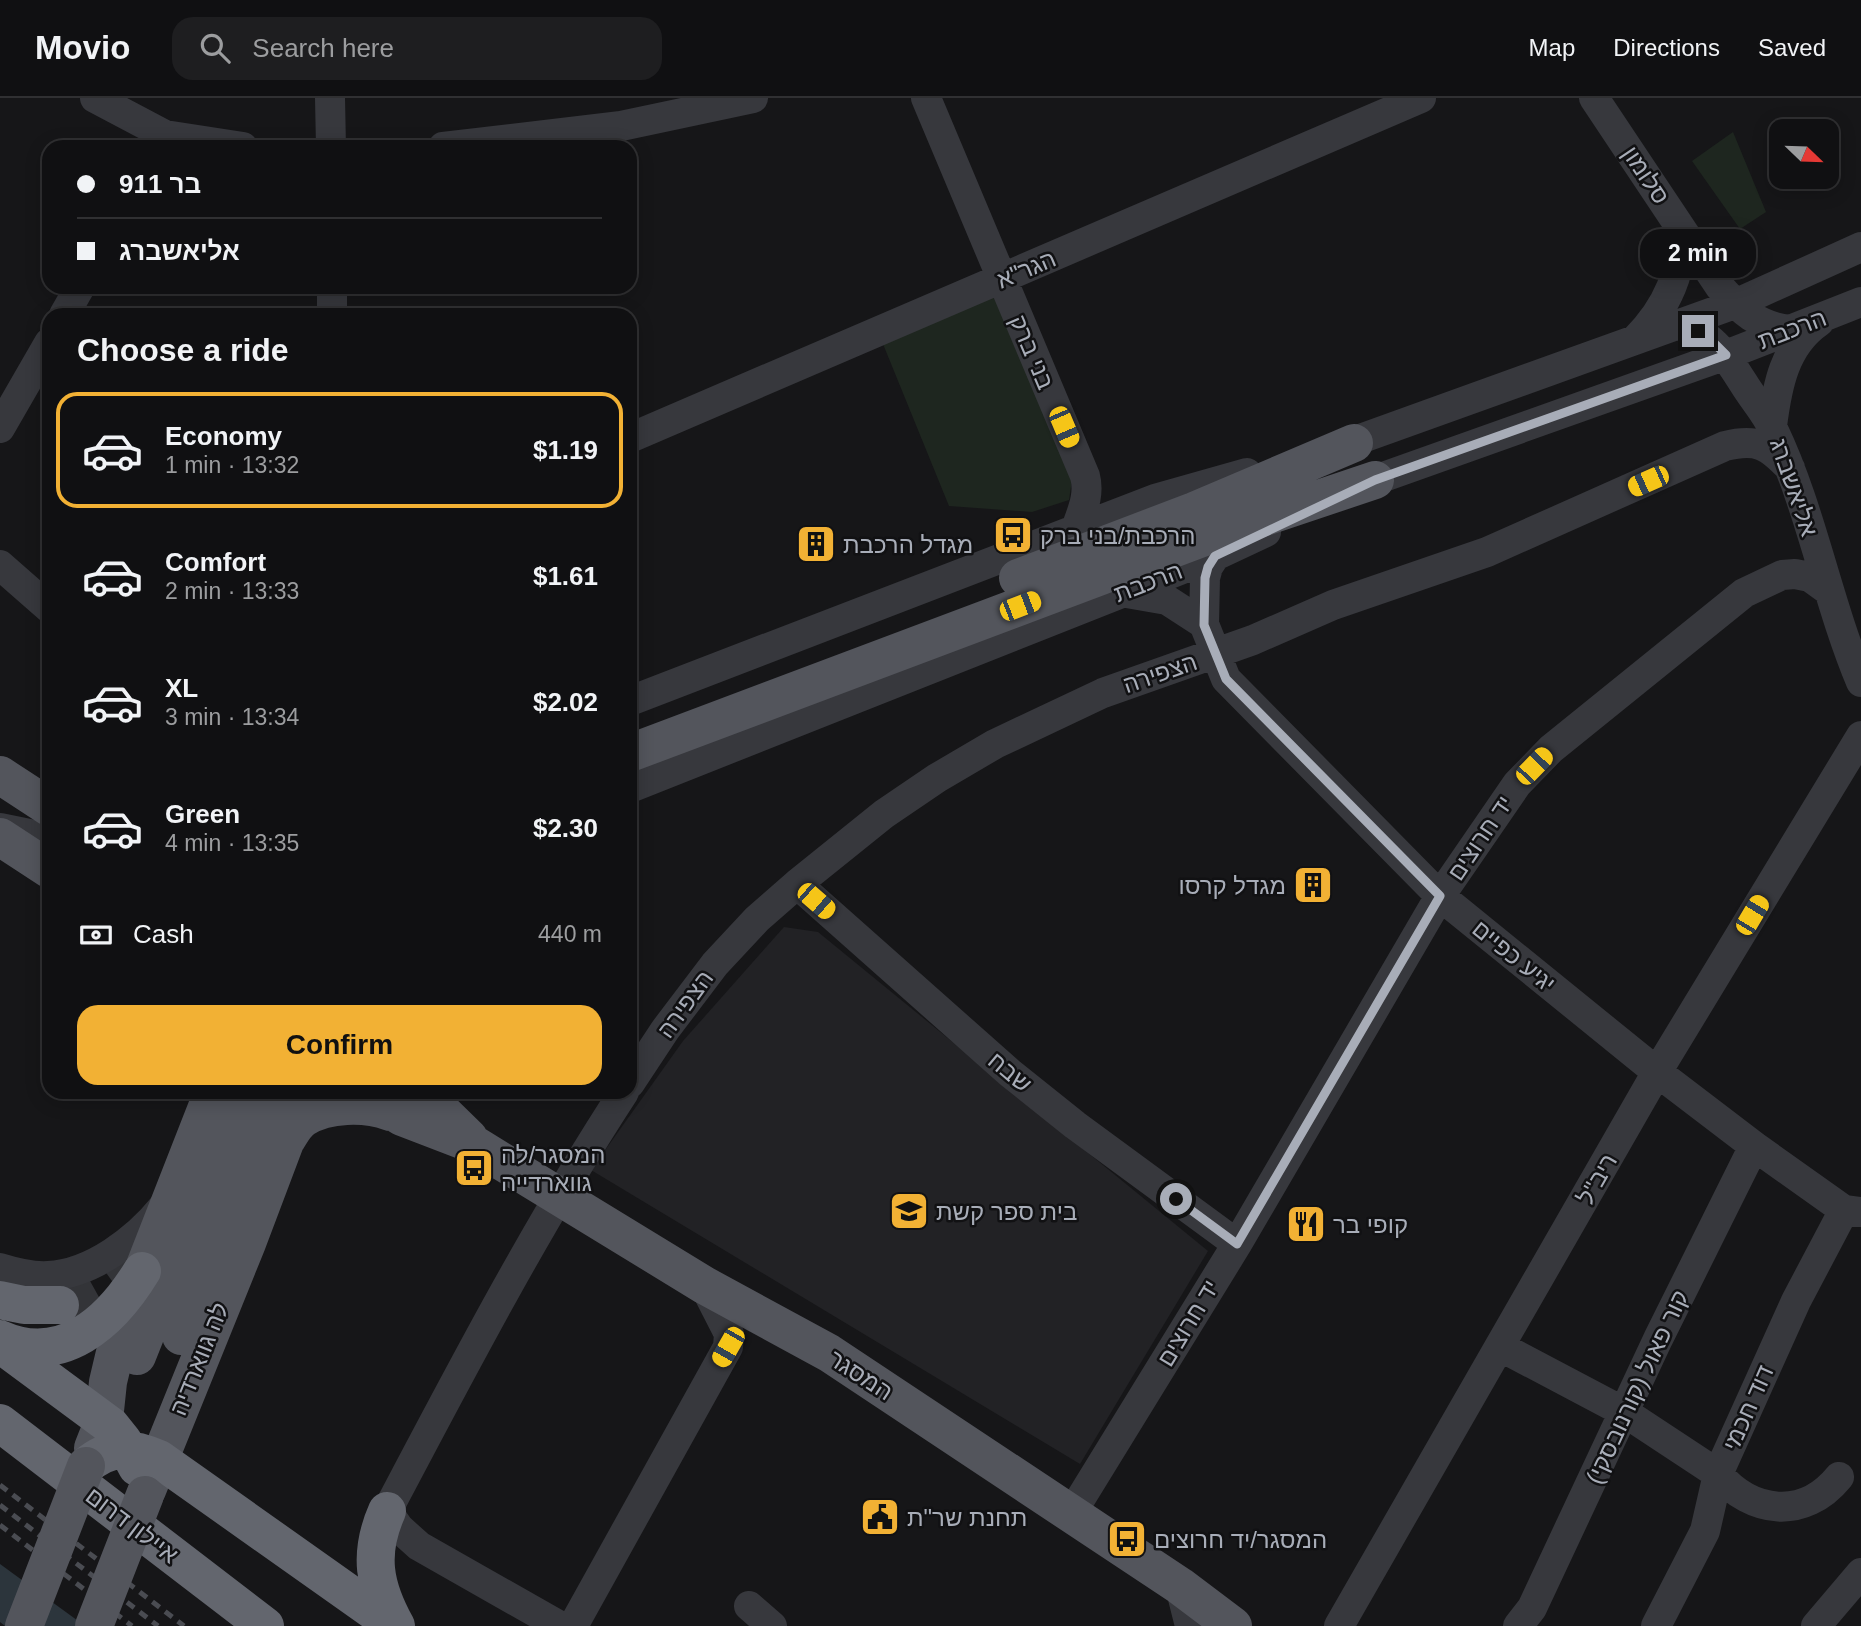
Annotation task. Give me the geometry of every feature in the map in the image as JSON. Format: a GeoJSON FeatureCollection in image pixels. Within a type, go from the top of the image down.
{"type":"FeatureCollection","features":[{"type":"Feature","properties":{"kind":"highway"},"geometry":{"type":"LineString","coordinates":[[0,1342],[45,1348],[67,1344],[85,1334],[108,1313],[129,1291],[142,1271]]}},
{"type":"Feature","properties":{"kind":"highway"},"geometry":{"type":"LineString","coordinates":[[0,1300],[24,1306],[60,1305]]}},
{"type":"Feature","properties":{"kind":"highway"},"geometry":{"type":"LineString","coordinates":[[0,1342],[130,1442],[396,1626]]}},
{"type":"Feature","properties":{"kind":"highway","name":"איילון דרום"},"geometry":{"type":"LineString","coordinates":[[0,1423],[265,1626]]}},
{"type":"Feature","properties":{"kind":"highway"},"geometry":{"type":"LineString","coordinates":[[86,1466],[103,1454],[130,1442]]}},
{"type":"Feature","properties":{"kind":"highway"},"geometry":{"type":"LineString","coordinates":[[130,1442],[145,1495]]}},
{"type":"Feature","properties":{"kind":"highway"},"geometry":{"type":"LineString","coordinates":[[387,1511],[380,1527],[374,1556],[380,1592],[396,1626]]}},
{"type":"Feature","properties":{"kind":"main road"},"geometry":{"type":"LineString","coordinates":[[637,724],[1194,511],[1354,443]]}},
{"type":"Feature","properties":{"kind":"main road"},"geometry":{"type":"LineString","coordinates":[[637,750],[1202,538],[1375,480]]}},
{"type":"Feature","properties":{"kind":"main road"},"geometry":{"type":"LineString","coordinates":[[2,777],[42,803]]}},
{"type":"Feature","properties":{"kind":"main road"},"geometry":{"type":"LineString","coordinates":[[0,837],[42,864]]}},
{"type":"Feature","properties":{"kind":"main road"},"geometry":{"type":"LineString","coordinates":[[130,1442],[113,1357],[142,1271],[210,1099]]}},
{"type":"Feature","properties":{"kind":"main road"},"geometry":{"type":"LineString","coordinates":[[130,1442],[130,1371],[239,1099]]}},
{"type":"Feature","properties":{"kind":"main road"},"geometry":{"type":"LineString","coordinates":[[130,1442],[168,1382],[178,1345],[271,1099]]}},
{"type":"Feature","properties":{"kind":"main road","name":"לה גווארדיה"},"geometry":{"type":"LineString","coordinates":[[130,1442],[247,1243],[301,1099]]}},
{"type":"Feature","properties":{"kind":"main road","name":"המסגר"},"geometry":{"type":"LineString","coordinates":[[388,1099],[412,1105],[704,1285],[829,1353],[1180,1586],[1233,1626]]}},
{"type":"Feature","properties":{"kind":"main road"},"geometry":{"type":"LineString","coordinates":[[287,1139],[304,1118],[326,1110],[363,1106],[383,1109],[412,1105]]}},
{"type":"Feature","properties":{"kind":"main road"},"geometry":{"type":"LineString","coordinates":[[24,1626],[86,1466]]}},
{"type":"Feature","properties":{"kind":"main road"},"geometry":{"type":"LineString","coordinates":[[94,1626],[145,1495]]}},
{"type":"Feature","properties":{"kind":"street"},"geometry":{"type":"LineString","coordinates":[[95,98],[160,140]]}},
{"type":"Feature","properties":{"kind":"street"},"geometry":{"type":"LineString","coordinates":[[330,98],[331,140]]}},
{"type":"Feature","properties":{"kind":"street"},"geometry":{"type":"LineString","coordinates":[[502,140],[621,126],[752,98]]}},
{"type":"Feature","properties":{"kind":"street","name":"בני ברק"},"geometry":{"type":"LineString","coordinates":[[926,98],[1085,476],[1087,497],[1076,529]]}},
{"type":"Feature","properties":{"kind":"street","name":"הגר\"א"},"geometry":{"type":"LineString","coordinates":[[637,435],[1421,98]]}},
{"type":"Feature","properties":{"kind":"street","name":"סלומון"},"geometry":{"type":"LineString","coordinates":[[1594,98],[1720,287],[1735,304],[1757,321],[1790,330]]}},
{"type":"Feature","properties":{"kind":"street"},"geometry":{"type":"LineString","coordinates":[[1633,341],[1654,317],[1674,278],[1680,255],[1680,236],[1676,220]]}},
{"type":"Feature","properties":{"kind":"street","name":"הרכבת"},"geometry":{"type":"LineString","coordinates":[[637,698],[1155,499],[1354,443],[1679,325],[1735,304],[1861,247]]}},
{"type":"Feature","properties":{"kind":"street","name":"הרכבת"},"geometry":{"type":"LineString","coordinates":[[637,785],[1215,556],[1375,480],[1726,355],[1861,302]]}},
{"type":"Feature","properties":{"kind":"street"},"geometry":{"type":"LineString","coordinates":[[1772,426],[1777,390],[1793,348],[1802,335],[1826,317]]}},
{"type":"Feature","properties":{"kind":"street","name":"אליאשברג"},"geometry":{"type":"LineString","coordinates":[[1679,325],[1690,327],[1707,336],[1726,355],[1772,426],[1790,468],[1828,590],[1861,682]]}},
{"type":"Feature","properties":{"kind":"street"},"geometry":{"type":"LineString","coordinates":[[0,428],[42,357]]}},
{"type":"Feature","properties":{"kind":"street","name":"הצפירה"},"geometry":{"type":"LineString","coordinates":[[637,1072],[715,964],[757,919],[884,814],[937,778],[995,744],[1103,693],[1179,668],[1333,605],[1488,552],[1725,446],[1754,442],[1768,447],[1790,468]]}},
{"type":"Feature","properties":{"kind":"street","name":"יגיע כפיים"},"geometry":{"type":"LineString","coordinates":[[1215,556],[1205,578],[1204,625],[1226,679],[1440,896],[1657,1072],[1754,1146],[1853,1211]]}},
{"type":"Feature","properties":{"kind":"street"},"geometry":{"type":"LineString","coordinates":[[0,565],[42,602]]}},
{"type":"Feature","properties":{"kind":"street","name":"יד חרוצים"},"geometry":{"type":"LineString","coordinates":[[1071,1514],[1237,1244],[1440,896],[1517,784],[1551,749],[1744,593],[1782,575],[1795,574],[1810,577],[1828,590]]}},
{"type":"Feature","properties":{"kind":"street"},"geometry":{"type":"LineString","coordinates":[[1121,592],[1167,600],[1204,625]]}},
{"type":"Feature","properties":{"kind":"street","name":"ריב\"ל"},"geometry":{"type":"LineString","coordinates":[[1339,1626],[1657,1072],[1861,736]]}},
{"type":"Feature","properties":{"kind":"street"},"geometry":{"type":"LineString","coordinates":[[2,777],[42,787]]}},
{"type":"Feature","properties":{"kind":"street"},"geometry":{"type":"LineString","coordinates":[[0,828],[42,837]]}},
{"type":"Feature","properties":{"kind":"street","name":"שבח"},"geometry":{"type":"LineString","coordinates":[[797,884],[1074,1125],[1237,1244]]}},
{"type":"Feature","properties":{"kind":"street"},"geometry":{"type":"LineString","coordinates":[[560,1626],[419,1546],[399,1528],[387,1511],[500,1298],[558,1197],[620,1099]]}},
{"type":"Feature","properties":{"kind":"street","name":"קור פאול (קורנובסקי)"},"geometry":{"type":"LineString","coordinates":[[1518,1626],[1532,1608],[1754,1146]]}},
{"type":"Feature","properties":{"kind":"street"},"geometry":{"type":"LineString","coordinates":[[0,1268],[30,1276],[49,1276],[68,1273],[89,1265],[133,1238],[172,1195]]}},
{"type":"Feature","properties":{"kind":"street","name":"דוד חכמי"},"geometry":{"type":"LineString","coordinates":[[1656,1626],[1705,1531],[1718,1474],[1796,1301],[1853,1211]]}},
{"type":"Feature","properties":{"kind":"street"},"geometry":{"type":"LineString","coordinates":[[573,1626],[728,1347],[729,1334],[725,1322],[704,1285]]}},
{"type":"Feature","properties":{"kind":"street"},"geometry":{"type":"LineString","coordinates":[[1501,1347],[1625,1412],[1718,1474],[1729,1486],[1764,1506],[1781,1509],[1827,1492],[1839,1477]]}},
{"type":"Feature","properties":{"kind":"street"},"geometry":{"type":"LineString","coordinates":[[1816,1626],[1861,1573]]}},
{"type":"Feature","properties":{"kind":"street"},"geometry":{"type":"LineString","coordinates":[[1180,1586],[1189,1626]]}},
{"type":"Feature","properties":{"kind":"street"},"geometry":{"type":"LineString","coordinates":[[749,1606],[772,1626]]}},
{"type":"Feature","properties":{"kind":"shaded area"},"geometry":{"type":"Polygon","coordinates":[[[1733,132],[1766,212],[1740,229],[1692,161],[1733,132]]]}},
{"type":"Feature","properties":{"kind":"shaded area"},"geometry":{"type":"Polygon","coordinates":[[[995,292],[1072,480],[1069,500],[1032,512],[949,506],[883,344],[995,292]]]}},
{"type":"Feature","properties":{"kind":"shaded area","name":"בית ספר קשת"},"geometry":{"type":"Polygon","coordinates":[[[784,927],[818,932],[1208,1251],[1080,1464],[591,1170],[683,1041],[784,927]]]}},
{"type":"Feature","properties":{"kind":"shaded area"},"geometry":{"type":"Polygon","coordinates":[[[0,1564],[85,1626],[5,1626],[0,1622],[0,1564]]]}},
{"type":"Feature","properties":{"kind":"tunnel"},"geometry":{"type":"LineString","coordinates":[[60,1305],[99,1287],[121,1271],[148,1237]]}},
{"type":"Feature","properties":{"kind":"railway"},"geometry":{"type":"LineString","coordinates":[[0,1485],[184,1626]]}},
{"type":"Feature","properties":{"kind":"railway"},"geometry":{"type":"LineString","coordinates":[[0,1505],[158,1626]]}},
{"type":"Feature","properties":{"kind":"railway"},"geometry":{"type":"LineString","coordinates":[[0,1525],[132,1626]]}},
{"type":"Feature","properties":{"kind":"place","name":"הרכבת/בני ברק"},"geometry":{"type":"Point","coordinates":[1013,535]}},
{"type":"Feature","properties":{"kind":"place","name":"מגדל הרכבת"},"geometry":{"type":"Point","coordinates":[816,544]}},
{"type":"Feature","properties":{"kind":"place","name":"מגדל קרסו"},"geometry":{"type":"Point","coordinates":[1313,885]}},
{"type":"Feature","properties":{"kind":"place","name":"המסגר/לה גווארדייה"},"geometry":{"type":"Point","coordinates":[474,1168]}},
{"type":"Feature","properties":{"kind":"place","name":"בית ספר קשת"},"geometry":{"type":"Point","coordinates":[909,1211]}},
{"type":"Feature","properties":{"kind":"place","name":"קופי בר"},"geometry":{"type":"Point","coordinates":[1306,1224]}},
{"type":"Feature","properties":{"kind":"place","name":"תחנת שר\"ת"},"geometry":{"type":"Point","coordinates":[880,1517]}},
{"type":"Feature","properties":{"kind":"place","name":"המסגר/יד חרוצים"},"geometry":{"type":"Point","coordinates":[1127,1539]}},
{"type":"Feature","properties":{"kind":"route"},"geometry":{"type":"LineString","coordinates":[[1176,1199],[1237,1244],[1440,896],[1226,679],[1204,625],[1205,578],[1211,562],[1215,556],[1375,480],[1726,355],[1698,331]]}}]}
